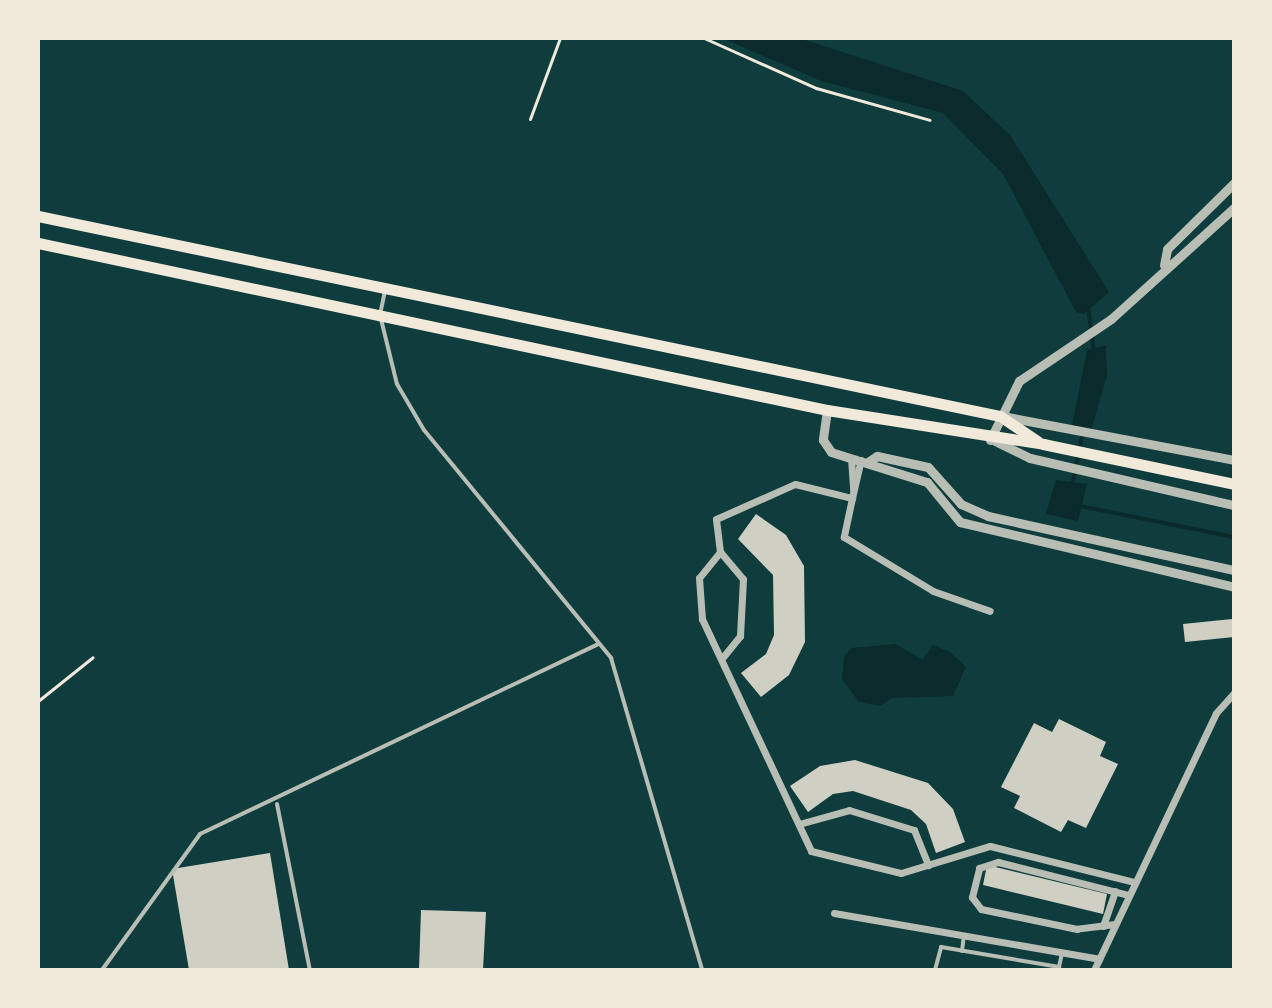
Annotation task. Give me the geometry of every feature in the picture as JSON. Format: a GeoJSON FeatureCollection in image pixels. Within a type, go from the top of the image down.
{"type":"FeatureCollection","features":[{"type":"Feature","properties":{"kind":"main road"},"geometry":{"type":"LineString","coordinates":[[38,216],[385,291],[1000,416],[1048,445]]}},
{"type":"Feature","properties":{"kind":"main road"},"geometry":{"type":"LineString","coordinates":[[38,243],[827,410],[993,441],[1048,445],[1234,484]]}},
{"type":"Feature","properties":{"kind":"street"},"geometry":{"type":"LineString","coordinates":[[1164,265],[1167,249],[1234,183]]}},
{"type":"Feature","properties":{"kind":"street"},"geometry":{"type":"LineString","coordinates":[[1234,208],[1164,265],[1111,319],[1077,337],[1019,381],[1000,416],[993,441],[1060,465],[1234,505]]}},
{"type":"Feature","properties":{"kind":"street"},"geometry":{"type":"LineString","coordinates":[[827,410],[825,447],[890,474],[933,487],[953,518],[983,532],[1234,587]]}},
{"type":"Feature","properties":{"kind":"street"},"geometry":{"type":"LineString","coordinates":[[1000,416],[1059,422],[1234,460]]}},
{"type":"Feature","properties":{"kind":"street"},"geometry":{"type":"LineString","coordinates":[[860,460],[894,460],[943,475],[961,504],[988,516],[1234,570]]}},
{"type":"Feature","properties":{"kind":"street"},"geometry":{"type":"LineString","coordinates":[[860,460],[844,537],[933,591],[990,611]]}},
{"type":"Feature","properties":{"kind":"street"},"geometry":{"type":"LineString","coordinates":[[890,474],[894,460]]}},
{"type":"Feature","properties":{"kind":"street"},"geometry":{"type":"LineString","coordinates":[[933,487],[943,475]]}},
{"type":"Feature","properties":{"kind":"street"},"geometry":{"type":"LineString","coordinates":[[723,657],[745,618],[743,579],[720,552],[716,519],[795,484],[852,494]]}},
{"type":"Feature","properties":{"kind":"street"},"geometry":{"type":"LineString","coordinates":[[953,518],[961,504]]}},
{"type":"Feature","properties":{"kind":"street"},"geometry":{"type":"LineString","coordinates":[[983,532],[988,516]]}},
{"type":"Feature","properties":{"kind":"street"},"geometry":{"type":"LineString","coordinates":[[720,552],[699,578],[699,600],[711,644],[723,657],[811,851],[901,873],[990,846],[1134,882]]}},
{"type":"Feature","properties":{"kind":"street"},"geometry":{"type":"LineString","coordinates":[[1094,970],[1216,713],[1234,693]]}},
{"type":"Feature","properties":{"kind":"street"},"geometry":{"type":"LineString","coordinates":[[799,824],[849,810],[914,830],[928,865]]}},
{"type":"Feature","properties":{"kind":"street"},"geometry":{"type":"LineString","coordinates":[[1115,924],[1057,926],[976,907],[979,868],[998,862],[1128,895]]}},
{"type":"Feature","properties":{"kind":"street"},"geometry":{"type":"LineString","coordinates":[[1103,926],[1115,891]]}},
{"type":"Feature","properties":{"kind":"street"},"geometry":{"type":"LineString","coordinates":[[834,913],[1099,959]]}},
{"type":"Feature","properties":{"kind":"lane"},"geometry":{"type":"LineString","coordinates":[[385,291],[380,315],[397,384],[424,430],[597,645],[611,658],[702,970]]}},
{"type":"Feature","properties":{"kind":"lane"},"geometry":{"type":"LineString","coordinates":[[102,970],[200,834],[277,803],[597,645]]}},
{"type":"Feature","properties":{"kind":"lane"},"geometry":{"type":"LineString","coordinates":[[277,803],[310,970]]}},
{"type":"Feature","properties":{"kind":"lane"},"geometry":{"type":"LineString","coordinates":[[962,951],[964,935]]}},
{"type":"Feature","properties":{"kind":"lane"},"geometry":{"type":"LineString","coordinates":[[935,970],[941,947],[1068,970]]}},
{"type":"Feature","properties":{"kind":"lane"},"geometry":{"type":"LineString","coordinates":[[1059,967],[1062,953]]}},
{"type":"Feature","properties":{"kind":"path"},"geometry":{"type":"LineString","coordinates":[[530,119],[560,38]]}},
{"type":"Feature","properties":{"kind":"path"},"geometry":{"type":"LineString","coordinates":[[704,38],[816,88],[930,120]]}},
{"type":"Feature","properties":{"kind":"path"},"geometry":{"type":"LineString","coordinates":[[38,701],[93,657]]}},
{"type":"Feature","properties":{"kind":"water"},"geometry":{"type":"Polygon","coordinates":[[[722,38],[799,38],[963,91],[1010,135],[1109,292],[1084,314],[1076,312],[1003,174],[943,113],[821,81],[722,38]]]}},
{"type":"Feature","properties":{"kind":"water"},"geometry":{"type":"Polygon","coordinates":[[[1106,345],[1107,375],[1090,434],[1071,430],[1087,350],[1106,345]]]}},
{"type":"Feature","properties":{"kind":"water"},"geometry":{"type":"Polygon","coordinates":[[[1056,480],[1087,484],[1078,521],[1046,514],[1056,480]]]}},
{"type":"Feature","properties":{"kind":"water"},"geometry":{"type":"Polygon","coordinates":[[[896,644],[922,660],[933,645],[950,652],[966,667],[953,696],[892,698],[880,706],[859,702],[842,679],[844,656],[851,648],[896,644]]]}},
{"type":"Feature","properties":{"kind":"building"},"geometry":{"type":"Polygon","coordinates":[[[756,514],[786,535],[804,566],[805,642],[789,675],[761,697],[741,673],[766,654],[774,635],[773,575],[738,539],[756,514]]]}},
{"type":"Feature","properties":{"kind":"building"},"geometry":{"type":"Polygon","coordinates":[[[1232,619],[1234,637],[1185,642],[1183,624],[1232,619]]]}},
{"type":"Feature","properties":{"kind":"building"},"geometry":{"type":"Polygon","coordinates":[[[1059,719],[1106,742],[1100,756],[1118,764],[1086,828],[1068,820],[1061,832],[1014,808],[1020,796],[1001,787],[1034,723],[1052,732],[1059,719]]]}},
{"type":"Feature","properties":{"kind":"building"},"geometry":{"type":"Polygon","coordinates":[[[855,760],[928,783],[953,809],[965,842],[936,853],[926,824],[911,810],[853,791],[833,794],[808,812],[790,786],[820,766],[855,760]]]}},
{"type":"Feature","properties":{"kind":"building"},"geometry":{"type":"Polygon","coordinates":[[[270,853],[289,970],[189,970],[172,869],[270,853]]]}},
{"type":"Feature","properties":{"kind":"building"},"geometry":{"type":"Polygon","coordinates":[[[987,865],[1107,894],[1103,914],[983,885],[987,865]]]}},
{"type":"Feature","properties":{"kind":"building"},"geometry":{"type":"Polygon","coordinates":[[[421,910],[486,912],[483,970],[419,970],[421,910]]]}},
{"type":"Feature","properties":{"kind":"waterway"},"geometry":{"type":"LineString","coordinates":[[1088,306],[1094,353]]}},
{"type":"Feature","properties":{"kind":"waterway"},"geometry":{"type":"LineString","coordinates":[[1072,486],[1083,432]]}},
{"type":"Feature","properties":{"kind":"waterway"},"geometry":{"type":"LineString","coordinates":[[1080,506],[1234,537]]}}]}
